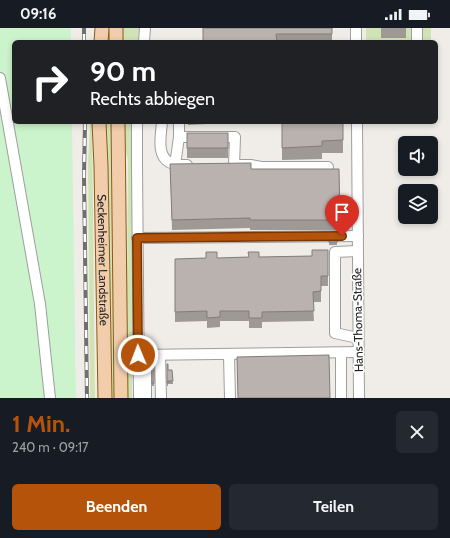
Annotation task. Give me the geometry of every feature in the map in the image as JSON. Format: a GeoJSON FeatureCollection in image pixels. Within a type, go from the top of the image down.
{"type":"FeatureCollection","features":[{"type":"Feature","properties":{"kind":"main road"},"geometry":{"type":"LineString","coordinates":[[101,40],[102,28]]}},
{"type":"Feature","properties":{"kind":"main road"},"geometry":{"type":"LineString","coordinates":[[116,28],[116,40]]}},
{"type":"Feature","properties":{"kind":"main road","name":"Seckenheimer Landstraße"},"geometry":{"type":"LineString","coordinates":[[99,124],[105,398]]}},
{"type":"Feature","properties":{"kind":"main road","name":"Seckenheimer Landstraße"},"geometry":{"type":"LineString","coordinates":[[118,124],[121,398]]}},
{"type":"Feature","properties":{"kind":"street"},"geometry":{"type":"LineString","coordinates":[[144,40],[145,28]]}},
{"type":"Feature","properties":{"kind":"street"},"geometry":{"type":"LineString","coordinates":[[356,28],[356,40]]}},
{"type":"Feature","properties":{"kind":"street"},"geometry":{"type":"LineString","coordinates":[[417,28],[417,40]]}},
{"type":"Feature","properties":{"kind":"street"},"geometry":{"type":"LineString","coordinates":[[0,78],[40,304],[50,398]]}},
{"type":"Feature","properties":{"kind":"street"},"geometry":{"type":"LineString","coordinates":[[137,124],[137,238],[142,355],[146,398]]}},
{"type":"Feature","properties":{"kind":"street"},"geometry":{"type":"LineString","coordinates":[[162,124],[160,147],[168,162],[175,164],[197,165]]}},
{"type":"Feature","properties":{"kind":"street"},"geometry":{"type":"LineString","coordinates":[[175,164],[179,137],[179,124]]}},
{"type":"Feature","properties":{"kind":"street","name":"Hans-Thoma-Straße"},"geometry":{"type":"LineString","coordinates":[[357,124],[359,398]]}},
{"type":"Feature","properties":{"kind":"street"},"geometry":{"type":"LineString","coordinates":[[179,137],[235,137],[230,165],[251,165],[261,167],[328,167]]}},
{"type":"Feature","properties":{"kind":"street"},"geometry":{"type":"LineString","coordinates":[[137,238],[358,236]]}},
{"type":"Feature","properties":{"kind":"street"},"geometry":{"type":"LineString","coordinates":[[358,251],[336,252],[335,333],[358,338]]}},
{"type":"Feature","properties":{"kind":"street"},"geometry":{"type":"LineString","coordinates":[[142,355],[358,352]]}},
{"type":"Feature","properties":{"kind":"street"},"geometry":{"type":"LineString","coordinates":[[341,353],[341,398]]}},
{"type":"Feature","properties":{"kind":"street"},"geometry":{"type":"LineString","coordinates":[[229,354],[230,398]]}},
{"type":"Feature","properties":{"kind":"street"},"geometry":{"type":"LineString","coordinates":[[139,398],[142,355]]}},
{"type":"Feature","properties":{"kind":"street"},"geometry":{"type":"LineString","coordinates":[[160,355],[161,398]]}},
{"type":"Feature","properties":{"kind":"green space"},"geometry":{"type":"Polygon","coordinates":[[[0,28],[71,28],[71,40],[12,40],[12,124],[72,124],[76,398],[0,398],[0,28]]]}},
{"type":"Feature","properties":{"kind":"green space"},"geometry":{"type":"Polygon","coordinates":[[[121,28],[139,28],[138,40],[121,40],[121,28]]]}},
{"type":"Feature","properties":{"kind":"green space"},"geometry":{"type":"Polygon","coordinates":[[[366,28],[411,28],[411,40],[366,40],[366,28]]]}},
{"type":"Feature","properties":{"kind":"green space"},"geometry":{"type":"Polygon","coordinates":[[[422,28],[431,28],[431,40],[422,40],[422,28]]]}},
{"type":"Feature","properties":{"kind":"green space"},"geometry":{"type":"Polygon","coordinates":[[[90,124],[92,124],[95,398],[90,398],[88,162],[90,124]]]}},
{"type":"Feature","properties":{"kind":"green space"},"geometry":{"type":"Polygon","coordinates":[[[106,124],[111,124],[115,398],[111,398],[106,124]]]}},
{"type":"Feature","properties":{"kind":"green space"},"geometry":{"type":"Polygon","coordinates":[[[124,124],[132,124],[132,398],[128,398],[128,160],[125,149],[124,124]]]}},
{"type":"Feature","properties":{"kind":"building"},"geometry":{"type":"Polygon","coordinates":[[[203,28],[332,28],[332,34],[276,34],[277,40],[203,40],[203,28]]]}},
{"type":"Feature","properties":{"kind":"building"},"geometry":{"type":"Polygon","coordinates":[[[282,124],[343,124],[343,140],[322,141],[322,146],[282,148],[282,124]]]}},
{"type":"Feature","properties":{"kind":"building"},"geometry":{"type":"Polygon","coordinates":[[[187,133],[228,133],[228,148],[187,148],[187,133]]]}},
{"type":"Feature","properties":{"kind":"building"},"geometry":{"type":"Polygon","coordinates":[[[251,163],[251,169],[339,169],[340,220],[250,220],[250,218],[172,220],[170,164],[251,163]]]}},
{"type":"Feature","properties":{"kind":"building"},"geometry":{"type":"Polygon","coordinates":[[[329,239],[337,239],[337,242],[329,242],[329,239]]]}},
{"type":"Feature","properties":{"kind":"building"},"geometry":{"type":"Polygon","coordinates":[[[312,250],[328,250],[328,276],[321,276],[321,291],[313,292],[314,311],[262,312],[262,318],[249,318],[249,311],[220,311],[220,317],[207,318],[207,311],[175,312],[175,259],[206,258],[206,252],[217,252],[217,258],[249,257],[248,252],[259,252],[259,257],[312,256],[312,250]]]}},
{"type":"Feature","properties":{"kind":"building"},"geometry":{"type":"Polygon","coordinates":[[[329,355],[330,398],[238,398],[237,357],[329,355]]]}},
{"type":"Feature","properties":{"kind":"building"},"geometry":{"type":"Polygon","coordinates":[[[152,364],[154,364],[154,383],[152,383],[152,364]]]}},
{"type":"Feature","properties":{"kind":"building"},"geometry":{"type":"Polygon","coordinates":[[[167,364],[168,370],[172,370],[173,381],[168,381],[168,383],[167,383],[167,364]]]}},
{"type":"Feature","properties":{"kind":"railway"},"geometry":{"type":"LineString","coordinates":[[84,28],[84,40]]}},
{"type":"Feature","properties":{"kind":"railway"},"geometry":{"type":"LineString","coordinates":[[85,124],[84,176],[87,398]]}},
{"type":"Feature","properties":{"kind":"route"},"geometry":{"type":"LineString","coordinates":[[138,355],[137,238],[342,236]]}}]}
